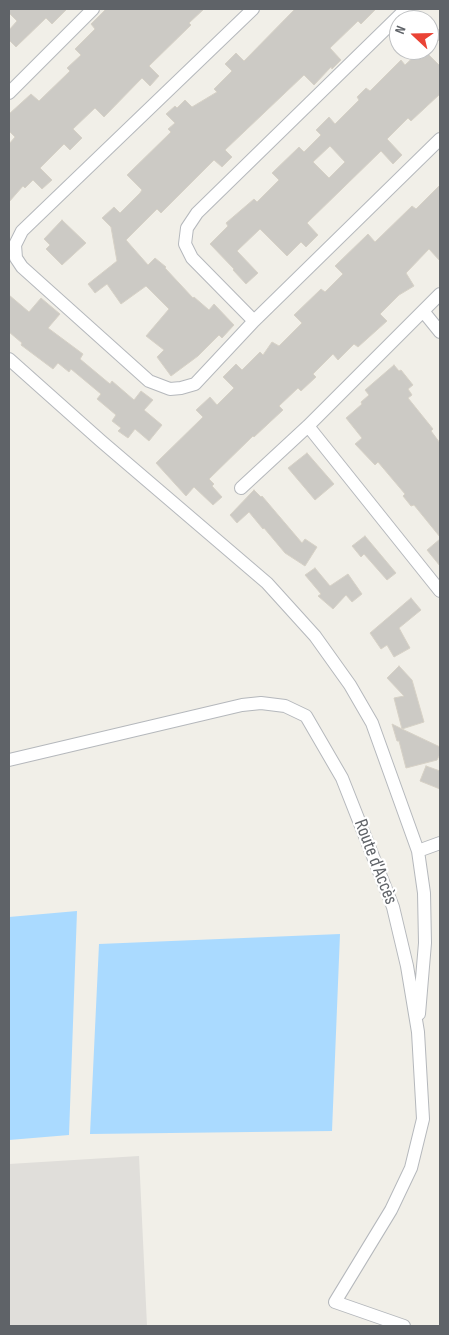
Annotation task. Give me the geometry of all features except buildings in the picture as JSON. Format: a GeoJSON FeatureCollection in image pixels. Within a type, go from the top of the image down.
{"type":"FeatureCollection","features":[{"type":"Feature","properties":{"kind":"street"},"geometry":{"type":"LineString","coordinates":[[9,93],[93,9]]}},
{"type":"Feature","properties":{"kind":"street"},"geometry":{"type":"LineString","coordinates":[[253,9],[22,231],[15,244],[16,258],[22,267],[149,381],[170,389],[195,384],[254,321],[440,139]]}},
{"type":"Feature","properties":{"kind":"street"},"geometry":{"type":"LineString","coordinates":[[254,321],[192,258],[185,244],[187,228],[197,213],[406,9]]}},
{"type":"Feature","properties":{"kind":"street"},"geometry":{"type":"LineString","coordinates":[[241,488],[308,426],[440,294]]}},
{"type":"Feature","properties":{"kind":"street"},"geometry":{"type":"LineString","coordinates":[[423,311],[440,332]]}},
{"type":"Feature","properties":{"kind":"street"},"geometry":{"type":"LineString","coordinates":[[9,359],[266,583],[315,636],[350,685],[372,723],[418,851],[424,893],[425,944],[418,1032]]}},
{"type":"Feature","properties":{"kind":"street"},"geometry":{"type":"LineString","coordinates":[[308,426],[440,591]]}},
{"type":"Feature","properties":{"kind":"street","name":"Route d'Accès"},"geometry":{"type":"LineString","coordinates":[[9,760],[242,705],[261,703],[285,706],[306,716],[342,778],[393,907],[407,966],[418,1032],[423,1119],[411,1168],[391,1210],[335,1302],[404,1326]]}},
{"type":"Feature","properties":{"kind":"street"},"geometry":{"type":"LineString","coordinates":[[418,851],[440,843]]}},
{"type":"Feature","properties":{"kind":"shaded area"},"geometry":{"type":"Polygon","coordinates":[[[139,1156],[147,1326],[9,1326],[9,1164],[139,1156]]]}},
{"type":"Feature","properties":{"kind":"water"},"geometry":{"type":"Polygon","coordinates":[[[77,911],[69,1135],[9,1140],[9,917],[77,911]]]}},
{"type":"Feature","properties":{"kind":"water"},"geometry":{"type":"Polygon","coordinates":[[[340,934],[332,1131],[90,1134],[99,944],[340,934]]]}}]}
